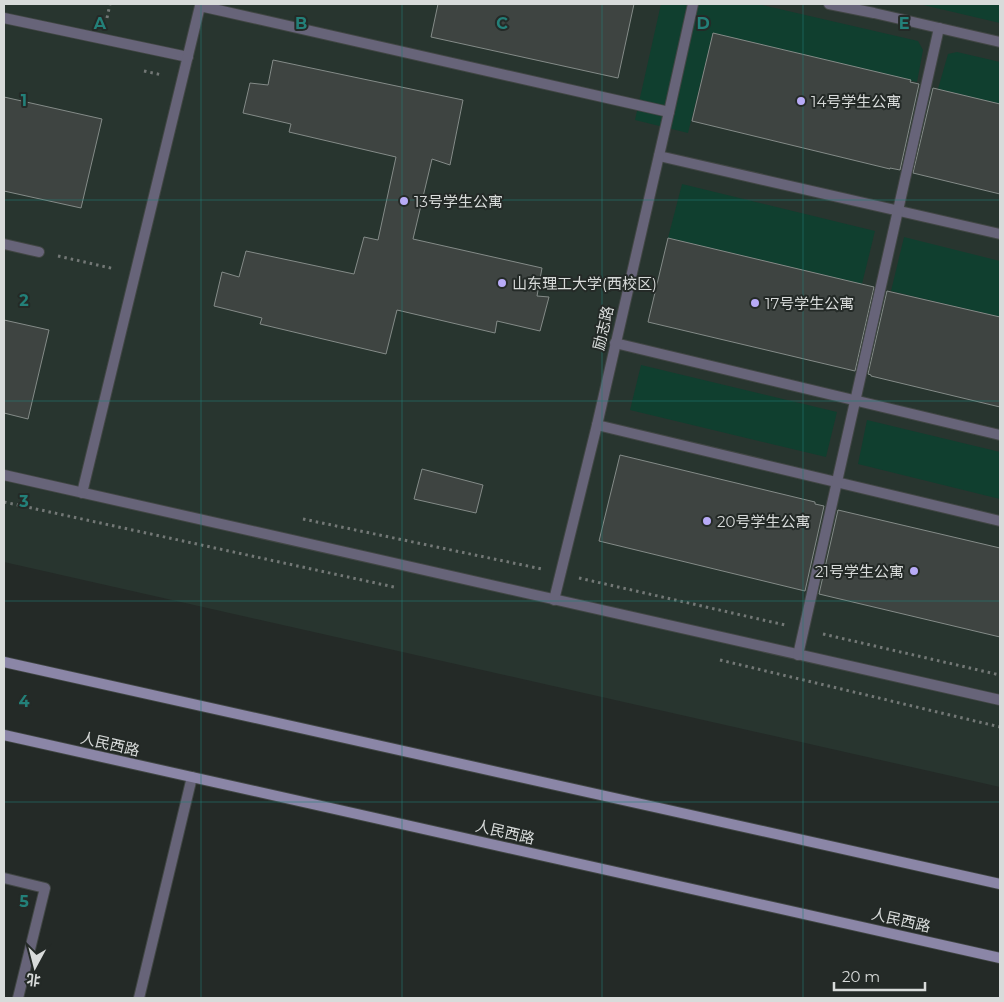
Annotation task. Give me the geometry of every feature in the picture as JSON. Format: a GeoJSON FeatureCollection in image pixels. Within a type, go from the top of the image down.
{"type":"FeatureCollection","features":[{"type":"Feature","properties":{"kind":"main road"},"geometry":{"type":"LineString","coordinates":[[4,662],[1000,884]]}},
{"type":"Feature","properties":{"kind":"main road","name":"人民西路"},"geometry":{"type":"LineString","coordinates":[[4,735],[1000,958]]}},
{"type":"Feature","properties":{"kind":"street","name":"励志路"},"geometry":{"type":"LineString","coordinates":[[554,600],[597,425],[693,4]]}},
{"type":"Feature","properties":{"kind":"street"},"geometry":{"type":"LineString","coordinates":[[829,4],[1000,42]]}},
{"type":"Feature","properties":{"kind":"street"},"geometry":{"type":"LineString","coordinates":[[82,492],[200,6],[669,112]]}},
{"type":"Feature","properties":{"kind":"street"},"geometry":{"type":"LineString","coordinates":[[4,18],[188,57]]}},
{"type":"Feature","properties":{"kind":"street"},"geometry":{"type":"LineString","coordinates":[[798,655],[939,28]]}},
{"type":"Feature","properties":{"kind":"street"},"geometry":{"type":"LineString","coordinates":[[659,156],[1000,234]]}},
{"type":"Feature","properties":{"kind":"street"},"geometry":{"type":"LineString","coordinates":[[4,244],[39,252]]}},
{"type":"Feature","properties":{"kind":"street"},"geometry":{"type":"LineString","coordinates":[[615,343],[1000,435]]}},
{"type":"Feature","properties":{"kind":"street"},"geometry":{"type":"LineString","coordinates":[[597,425],[1000,521]]}},
{"type":"Feature","properties":{"kind":"street"},"geometry":{"type":"LineString","coordinates":[[4,475],[1000,700]]}},
{"type":"Feature","properties":{"kind":"street"},"geometry":{"type":"LineString","coordinates":[[139,998],[192,777]]}},
{"type":"Feature","properties":{"kind":"street"},"geometry":{"type":"LineString","coordinates":[[4,878],[45,888],[18,998]]}},
{"type":"Feature","properties":{"kind":"path"},"geometry":{"type":"LineString","coordinates":[[106,21],[110,4]]}},
{"type":"Feature","properties":{"kind":"path"},"geometry":{"type":"LineString","coordinates":[[39,252],[135,274]]}},
{"type":"Feature","properties":{"kind":"path"},"geometry":{"type":"LineString","coordinates":[[4,502],[394,587]]}},
{"type":"Feature","properties":{"kind":"path"},"geometry":{"type":"LineString","coordinates":[[299,518],[560,573],[1000,675]]}},
{"type":"Feature","properties":{"kind":"path"},"geometry":{"type":"LineString","coordinates":[[714,659],[1000,727]]}},
{"type":"Feature","properties":{"kind":"shaded area","name":"山东理工大学(西校区)"},"geometry":{"type":"Polygon","coordinates":[[[4,4],[1000,4],[1000,787],[4,562],[4,4]]]}},
{"type":"Feature","properties":{"kind":"green space"},"geometry":{"type":"Polygon","coordinates":[[[661,4],[758,4],[918,41],[923,50],[917,82],[713,33],[688,133],[635,120],[661,4]]]}},
{"type":"Feature","properties":{"kind":"green space"},"geometry":{"type":"Polygon","coordinates":[[[919,4],[1000,4],[1000,23],[919,4]]]}},
{"type":"Feature","properties":{"kind":"green space"},"geometry":{"type":"Polygon","coordinates":[[[957,52],[1000,62],[1000,104],[938,89],[948,54],[957,52]]]}},
{"type":"Feature","properties":{"kind":"green space"},"geometry":{"type":"Polygon","coordinates":[[[682,184],[875,231],[862,284],[668,238],[682,184]]]}},
{"type":"Feature","properties":{"kind":"green space"},"geometry":{"type":"Polygon","coordinates":[[[904,237],[1000,261],[1000,317],[891,291],[904,237]]]}},
{"type":"Feature","properties":{"kind":"green space"},"geometry":{"type":"Polygon","coordinates":[[[641,365],[837,412],[826,457],[630,410],[641,365]]]}},
{"type":"Feature","properties":{"kind":"green space"},"geometry":{"type":"Polygon","coordinates":[[[867,420],[1000,452],[1000,499],[858,464],[867,420]]]}},
{"type":"Feature","properties":{"kind":"building"},"geometry":{"type":"Polygon","coordinates":[[[438,4],[634,4],[618,78],[431,37],[438,4]]]}},
{"type":"Feature","properties":{"kind":"building","name":"14号学生公寓"},"geometry":{"type":"Polygon","coordinates":[[[713,33],[911,80],[910,82],[919,84],[900,170],[692,121],[713,33]]]}},
{"type":"Feature","properties":{"kind":"building","name":"13号学生公寓"},"geometry":{"type":"Polygon","coordinates":[[[273,60],[463,100],[450,165],[432,159],[413,239],[542,268],[537,296],[549,297],[540,331],[497,321],[495,333],[397,310],[386,354],[260,324],[262,318],[214,306],[222,272],[239,277],[246,251],[354,274],[364,237],[378,240],[396,157],[289,132],[291,124],[243,113],[250,83],[268,85],[273,60]]]}},
{"type":"Feature","properties":{"kind":"building"},"geometry":{"type":"Polygon","coordinates":[[[933,88],[1000,104],[1000,194],[913,173],[933,88]]]}},
{"type":"Feature","properties":{"kind":"building"},"geometry":{"type":"Polygon","coordinates":[[[4,97],[102,119],[81,208],[4,191],[4,97]]]}},
{"type":"Feature","properties":{"kind":"building","name":"17号学生公寓"},"geometry":{"type":"Polygon","coordinates":[[[668,238],[874,287],[855,371],[648,322],[668,238]]]}},
{"type":"Feature","properties":{"kind":"building"},"geometry":{"type":"Polygon","coordinates":[[[887,291],[1000,317],[1000,407],[868,374],[887,291]]]}},
{"type":"Feature","properties":{"kind":"building"},"geometry":{"type":"Polygon","coordinates":[[[4,320],[49,330],[28,419],[4,413],[4,320]]]}},
{"type":"Feature","properties":{"kind":"building","name":"20号学生公寓"},"geometry":{"type":"Polygon","coordinates":[[[620,455],[815,502],[815,504],[824,506],[805,591],[599,541],[620,455]]]}},
{"type":"Feature","properties":{"kind":"building"},"geometry":{"type":"Polygon","coordinates":[[[422,469],[483,485],[476,513],[414,499],[422,469]]]}},
{"type":"Feature","properties":{"kind":"building","name":"21号学生公寓"},"geometry":{"type":"Polygon","coordinates":[[[838,510],[1000,548],[1000,637],[819,594],[838,510]]]}},
{"type":"Feature","properties":{"kind":"place","name":"14号学生公寓"},"geometry":{"type":"Point","coordinates":[801,101]}},
{"type":"Feature","properties":{"kind":"place","name":"13号学生公寓"},"geometry":{"type":"Point","coordinates":[404,201]}},
{"type":"Feature","properties":{"kind":"place","name":"山东理工大学(西校区)"},"geometry":{"type":"Point","coordinates":[502,283]}},
{"type":"Feature","properties":{"kind":"place","name":"17号学生公寓"},"geometry":{"type":"Point","coordinates":[755,303]}},
{"type":"Feature","properties":{"kind":"place","name":"20号学生公寓"},"geometry":{"type":"Point","coordinates":[707,521]}},
{"type":"Feature","properties":{"kind":"place","name":"21号学生公寓"},"geometry":{"type":"Point","coordinates":[914,571]}}]}
